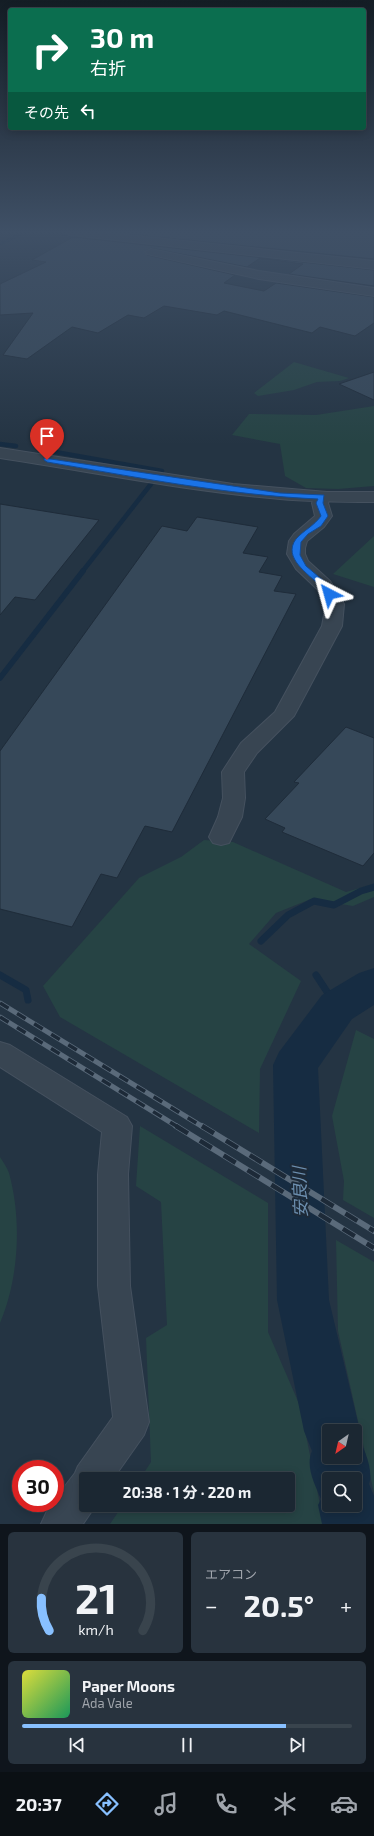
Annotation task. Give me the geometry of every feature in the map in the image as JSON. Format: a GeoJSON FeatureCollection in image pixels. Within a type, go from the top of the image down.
{"type":"FeatureCollection","features":[{"type":"Feature","properties":{"kind":"street"},"geometry":{"type":"LineString","coordinates":[[0,453],[150,477],[280,495],[374,497]]}},
{"type":"Feature","properties":{"kind":"street"},"geometry":{"type":"LineString","coordinates":[[220,837],[232,810],[234,798],[234,772],[249,748],[283,716],[332,626],[335,604],[322,584],[303,567],[296,555],[298,542],[306,532],[319,524],[324,516],[320,503],[322,497]]}},
{"type":"Feature","properties":{"kind":"street"},"geometry":{"type":"LineString","coordinates":[[0,1053],[117,1126],[113,1174],[114,1286],[131,1422],[96,1472]]}},
{"type":"Feature","properties":{"kind":"street"},"geometry":{"type":"LineString","coordinates":[[60,1524],[79,1497]]}},
{"type":"Feature","properties":{"kind":"green space"},"geometry":{"type":"Polygon","coordinates":[[[294,362],[349,378],[340,381],[317,382],[294,390],[258,396],[254,393],[294,362]]]}},
{"type":"Feature","properties":{"kind":"green space"},"geometry":{"type":"Polygon","coordinates":[[[374,406],[374,486],[338,489],[306,488],[285,476],[280,444],[232,435],[249,414],[316,415],[374,406]]]}},
{"type":"Feature","properties":{"kind":"green space"},"geometry":{"type":"Polygon","coordinates":[[[374,536],[374,587],[333,574],[374,536]]]}},
{"type":"Feature","properties":{"kind":"green space"},"geometry":{"type":"Polygon","coordinates":[[[204,840],[233,842],[346,892],[374,884],[374,897],[353,906],[311,899],[276,913],[249,944],[301,981],[260,1069],[259,1133],[60,1017],[43,986],[139,878],[181,857],[204,840]]]}},
{"type":"Feature","properties":{"kind":"green space"},"geometry":{"type":"Polygon","coordinates":[[[356,1030],[374,1039],[374,1218],[343,1200],[344,1181],[332,1116],[356,1030]]]}},
{"type":"Feature","properties":{"kind":"green space"},"geometry":{"type":"Polygon","coordinates":[[[140,1126],[268,1203],[268,1332],[300,1406],[324,1524],[110,1524],[118,1512],[295,1512],[295,1472],[145,1472],[151,1462],[146,1338],[167,1325],[161,1202],[136,1186],[140,1126]]]}},
{"type":"Feature","properties":{"kind":"green space"},"geometry":{"type":"Polygon","coordinates":[[[0,1157],[9,1173],[16,1210],[17,1229],[15,1268],[6,1306],[0,1323],[0,1157]]]}},
{"type":"Feature","properties":{"kind":"green space"},"geometry":{"type":"Polygon","coordinates":[[[336,1240],[374,1262],[374,1493],[362,1439],[362,1424],[359,1424],[338,1331],[336,1240]]]}},
{"type":"Feature","properties":{"kind":"building"},"geometry":{"type":"Polygon","coordinates":[[[0,303],[374,303],[374,323],[355,336],[320,327],[312,333],[224,311],[217,315],[164,306],[144,318],[128,315],[98,333],[72,327],[27,359],[3,355],[33,313],[0,315],[0,303]]]}},
{"type":"Feature","properties":{"kind":"building"},"geometry":{"type":"Polygon","coordinates":[[[374,372],[374,400],[339,384],[374,372]]]}},
{"type":"Feature","properties":{"kind":"building"},"geometry":{"type":"Polygon","coordinates":[[[0,504],[99,520],[35,600],[15,597],[0,615],[0,504]]]}},
{"type":"Feature","properties":{"kind":"building"},"geometry":{"type":"Polygon","coordinates":[[[197,517],[258,527],[243,553],[268,557],[259,572],[282,576],[274,591],[296,594],[172,832],[145,826],[117,878],[101,874],[72,927],[0,909],[0,751],[162,526],[187,531],[197,517]]]}},
{"type":"Feature","properties":{"kind":"building"},"geometry":{"type":"Polygon","coordinates":[[[346,727],[374,738],[374,853],[363,866],[282,832],[285,828],[265,819],[299,783],[294,782],[346,727]]]}},
{"type":"Feature","properties":{"kind":"waterway"},"geometry":{"type":"LineString","coordinates":[[0,444],[16,446]]}},
{"type":"Feature","properties":{"kind":"waterway"},"geometry":{"type":"LineString","coordinates":[[44,450],[162,471]]}},
{"type":"Feature","properties":{"kind":"waterway"},"geometry":{"type":"LineString","coordinates":[[82,572],[151,484]]}},
{"type":"Feature","properties":{"kind":"waterway"},"geometry":{"type":"LineString","coordinates":[[0,678],[83,571]]}},
{"type":"Feature","properties":{"kind":"waterway"},"geometry":{"type":"LineString","coordinates":[[261,941],[288,915],[314,901],[334,905],[361,891],[374,887]]}},
{"type":"Feature","properties":{"kind":"waterway"},"geometry":{"type":"LineString","coordinates":[[0,975],[26,990],[28,1000]]}},
{"type":"Feature","properties":{"kind":"waterway"},"geometry":{"type":"LineString","coordinates":[[316,975],[337,1007]]}},
{"type":"Feature","properties":{"kind":"waterway","name":"安良川"},"geometry":{"type":"LineString","coordinates":[[330,1424],[303,1300],[295,1065],[337,1007],[374,984]]}},
{"type":"Feature","properties":{"kind":"waterway","name":"安良川"},"geometry":{"type":"LineString","coordinates":[[339,1464],[341,1472]]}},
{"type":"Feature","properties":{"kind":"waterway","name":"安良川"},"geometry":{"type":"LineString","coordinates":[[349,1512],[352,1524]]}},
{"type":"Feature","properties":{"kind":"railway"},"geometry":{"type":"LineString","coordinates":[[0,1003],[203,1127]]}},
{"type":"Feature","properties":{"kind":"railway"},"geometry":{"type":"LineString","coordinates":[[0,1017],[178,1127]]}},
{"type":"Feature","properties":{"kind":"railway"},"geometry":{"type":"LineString","coordinates":[[176,1126],[374,1248]]}},
{"type":"Feature","properties":{"kind":"railway"},"geometry":{"type":"LineString","coordinates":[[202,1126],[374,1231]]}},
{"type":"Feature","properties":{"kind":"route"},"geometry":{"type":"LineString","coordinates":[[47,460],[150,477],[280,495],[322,497],[320,503],[324,516],[319,524],[306,532],[298,542],[296,555],[303,567],[322,584],[329,594]]}}]}
